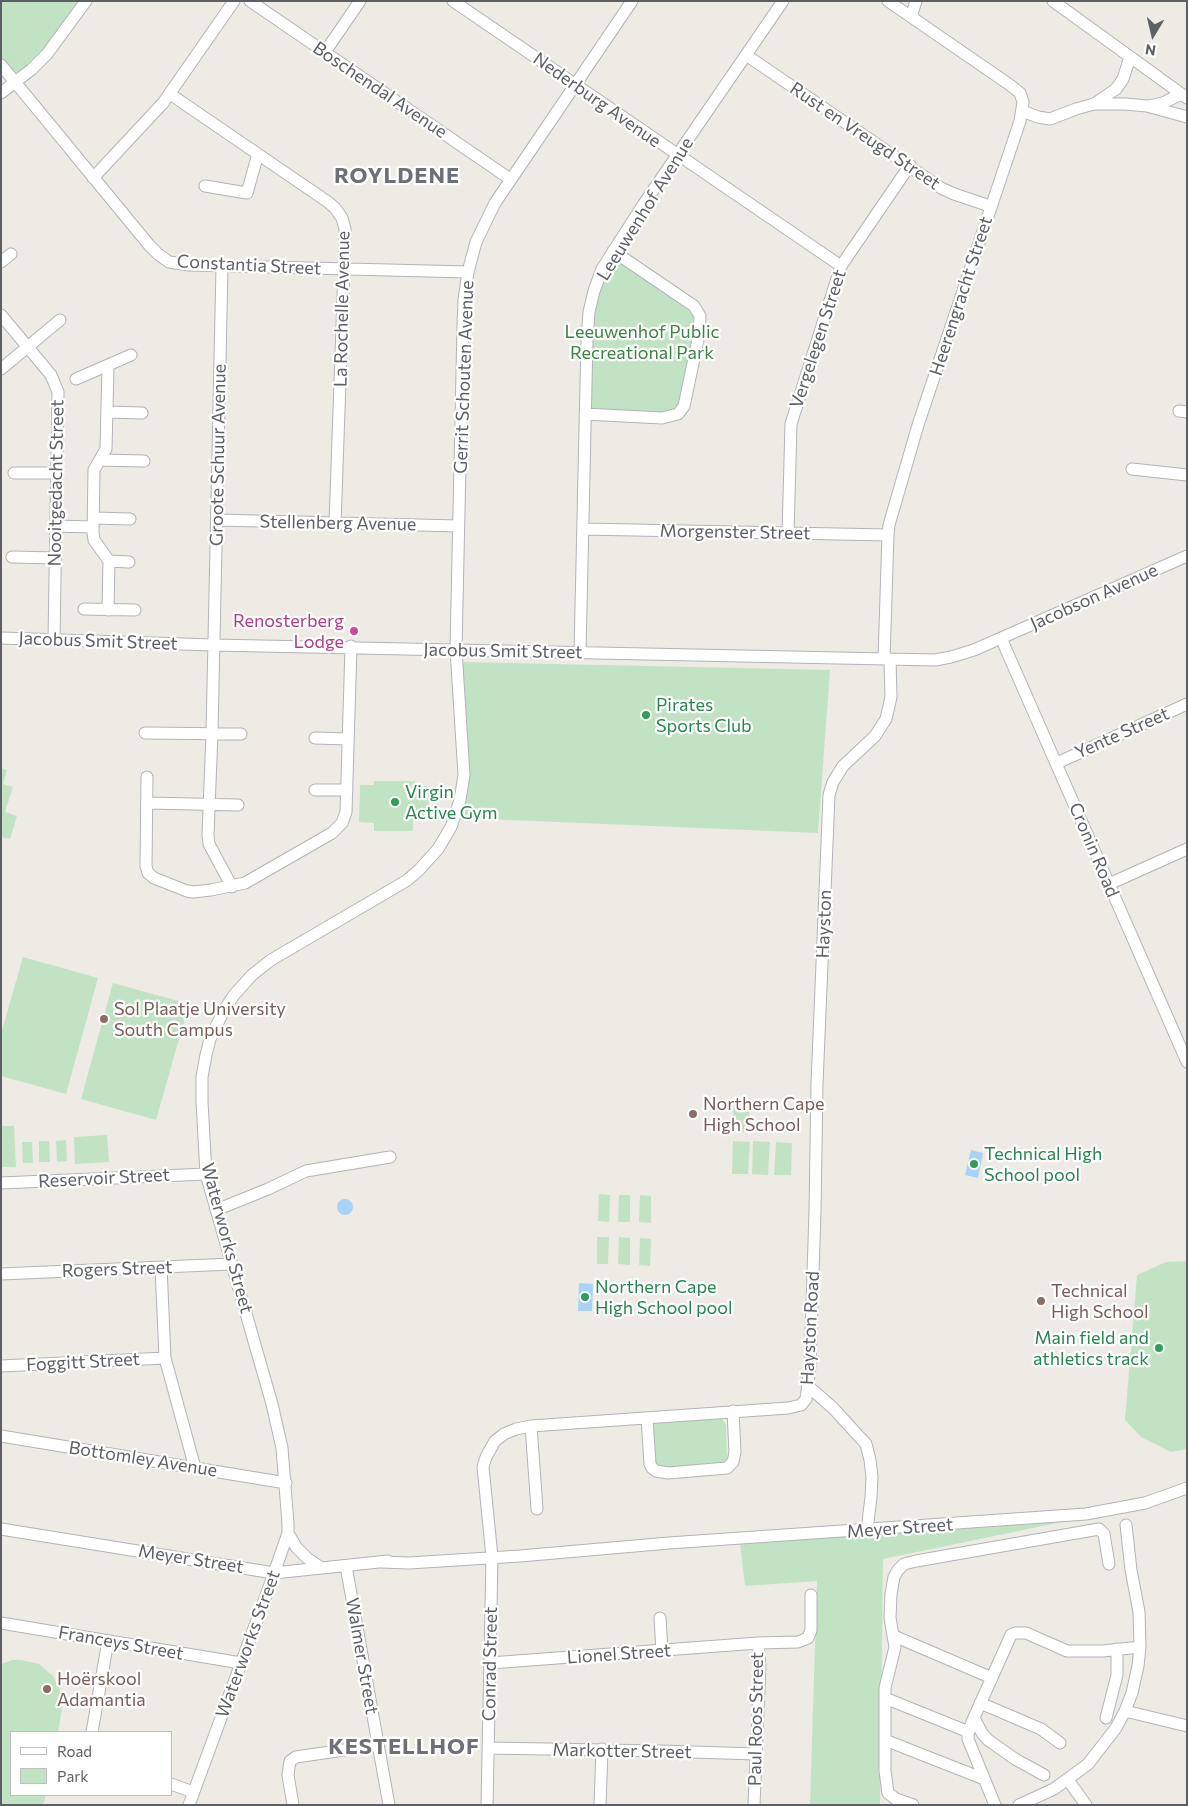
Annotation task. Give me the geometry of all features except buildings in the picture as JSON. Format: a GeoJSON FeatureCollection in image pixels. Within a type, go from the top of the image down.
{"type":"FeatureCollection","features":[{"type":"Feature","properties":{"kind":"street"},"geometry":{"type":"LineString","coordinates":[[1,93],[32,69],[47,54],[86,1]]}},
{"type":"Feature","properties":{"kind":"street"},"geometry":{"type":"LineString","coordinates":[[93,178],[170,94],[234,1]]}},
{"type":"Feature","properties":{"kind":"street","name":"Boschendal Avenue"},"geometry":{"type":"LineString","coordinates":[[250,1],[510,179]]}},
{"type":"Feature","properties":{"kind":"street"},"geometry":{"type":"LineString","coordinates":[[325,52],[360,1]]}},
{"type":"Feature","properties":{"kind":"street","name":"Nederburg Avenue"},"geometry":{"type":"LineString","coordinates":[[453,1],[841,266]]}},
{"type":"Feature","properties":{"kind":"street","name":"Gerrit Schouten Avenue"},"geometry":{"type":"LineString","coordinates":[[456,650],[463,307],[468,272],[476,242],[487,216],[510,179],[632,1]]}},
{"type":"Feature","properties":{"kind":"street","name":"Leeuwenhof Avenue"},"geometry":{"type":"LineString","coordinates":[[580,652],[587,340],[590,312],[598,280],[613,251],[783,1]]}},
{"type":"Feature","properties":{"kind":"street"},"geometry":{"type":"LineString","coordinates":[[888,1],[1016,89],[1022,98],[1022,111],[1038,117],[1050,119],[1094,104],[1147,106],[1184,96]]}},
{"type":"Feature","properties":{"kind":"street"},"geometry":{"type":"LineString","coordinates":[[911,17],[916,1]]}},
{"type":"Feature","properties":{"kind":"street"},"geometry":{"type":"LineString","coordinates":[[1053,1],[1184,96]]}},
{"type":"Feature","properties":{"kind":"street","name":"Rust en Vreugd Street"},"geometry":{"type":"LineString","coordinates":[[746,55],[948,191],[990,206]]}},
{"type":"Feature","properties":{"kind":"street"},"geometry":{"type":"LineString","coordinates":[[1094,104],[1116,89],[1123,79],[1130,58]]}},
{"type":"Feature","properties":{"kind":"street","name":"Constantia Street"},"geometry":{"type":"LineString","coordinates":[[1,65],[149,245],[163,258],[182,265],[468,272]]}},
{"type":"Feature","properties":{"kind":"street","name":"La Rochelle Avenue"},"geometry":{"type":"LineString","coordinates":[[170,94],[328,202],[339,212],[342,218],[345,229],[335,524]]}},
{"type":"Feature","properties":{"kind":"street"},"geometry":{"type":"LineString","coordinates":[[1147,106],[1187,117]]}},
{"type":"Feature","properties":{"kind":"street","name":"Heerengracht Street"},"geometry":{"type":"LineString","coordinates":[[887,659],[888,535],[918,426],[1022,111]]}},
{"type":"Feature","properties":{"kind":"street"},"geometry":{"type":"LineString","coordinates":[[205,186],[247,193],[258,154]]}},
{"type":"Feature","properties":{"kind":"street","name":"Vergelegen Street"},"geometry":{"type":"LineString","coordinates":[[788,534],[791,424],[841,266],[910,165]]}},
{"type":"Feature","properties":{"kind":"street"},"geometry":{"type":"LineString","coordinates":[[585,414],[662,418],[678,414],[684,406],[699,335],[700,316],[694,306],[613,251]]}},
{"type":"Feature","properties":{"kind":"street"},"geometry":{"type":"LineString","coordinates":[[1,262],[11,254]]}},
{"type":"Feature","properties":{"kind":"street","name":"Groote Schuur Avenue"},"geometry":{"type":"LineString","coordinates":[[222,266],[209,844],[232,887]]}},
{"type":"Feature","properties":{"kind":"street","name":"Nooitgedacht Street"},"geometry":{"type":"LineString","coordinates":[[1,316],[51,375],[58,392],[54,640]]}},
{"type":"Feature","properties":{"kind":"street"},"geometry":{"type":"LineString","coordinates":[[1,369],[60,320]]}},
{"type":"Feature","properties":{"kind":"street"},"geometry":{"type":"LineString","coordinates":[[76,378],[108,366],[131,354]]}},
{"type":"Feature","properties":{"kind":"street"},"geometry":{"type":"LineString","coordinates":[[108,366],[106,450],[94,470],[93,523],[94,539],[109,562],[108,610]]}},
{"type":"Feature","properties":{"kind":"street"},"geometry":{"type":"LineString","coordinates":[[107,412],[142,413]]}},
{"type":"Feature","properties":{"kind":"street"},"geometry":{"type":"LineString","coordinates":[[100,460],[144,461]]}},
{"type":"Feature","properties":{"kind":"street"},"geometry":{"type":"LineString","coordinates":[[1132,469],[1187,475]]}},
{"type":"Feature","properties":{"kind":"street"},"geometry":{"type":"LineString","coordinates":[[14,473],[57,473]]}},
{"type":"Feature","properties":{"kind":"street"},"geometry":{"type":"LineString","coordinates":[[55,526],[130,519]]}},
{"type":"Feature","properties":{"kind":"street","name":"Stellenberg Avenue"},"geometry":{"type":"LineString","coordinates":[[217,520],[458,526]]}},
{"type":"Feature","properties":{"kind":"street","name":"Morgenster Street"},"geometry":{"type":"LineString","coordinates":[[583,529],[888,535]]}},
{"type":"Feature","properties":{"kind":"street","name":"Jacobson Avenue"},"geometry":{"type":"LineString","coordinates":[[1001,638],[1187,556]]}},
{"type":"Feature","properties":{"kind":"street"},"geometry":{"type":"LineString","coordinates":[[12,557],[55,558]]}},
{"type":"Feature","properties":{"kind":"street"},"geometry":{"type":"LineString","coordinates":[[109,562],[130,562]]}},
{"type":"Feature","properties":{"kind":"street"},"geometry":{"type":"LineString","coordinates":[[84,609],[135,610]]}},
{"type":"Feature","properties":{"kind":"street","name":"Jacobus Smit Street"},"geometry":{"type":"LineString","coordinates":[[1,638],[213,645],[351,646],[935,660],[969,652],[1001,638]]}},
{"type":"Feature","properties":{"kind":"street","name":"Cronin Road"},"geometry":{"type":"LineString","coordinates":[[1001,638],[1187,1062]]}},
{"type":"Feature","properties":{"kind":"street"},"geometry":{"type":"LineString","coordinates":[[146,777],[146,866],[151,876],[180,889],[193,892],[232,887],[244,883],[338,828],[346,812],[351,646]]}},
{"type":"Feature","properties":{"kind":"street","name":"Waterworks Street"},"geometry":{"type":"LineString","coordinates":[[189,1805],[288,1534],[286,1483],[282,1448],[272,1404],[206,1174],[202,1125],[202,1076],[210,1039],[234,995],[252,975],[271,960],[406,881],[438,849],[451,827],[460,800],[464,775],[456,650]]}},
{"type":"Feature","properties":{"kind":"street","name":"Hayston"},"geometry":{"type":"LineString","coordinates":[[815,1211],[817,1084],[829,795],[833,782],[843,766],[875,736],[886,719],[891,697],[887,659]]}},
{"type":"Feature","properties":{"kind":"street","name":"Yente Street"},"geometry":{"type":"LineString","coordinates":[[1057,763],[1187,704]]}},
{"type":"Feature","properties":{"kind":"street"},"geometry":{"type":"LineString","coordinates":[[145,733],[241,734]]}},
{"type":"Feature","properties":{"kind":"street"},"geometry":{"type":"LineString","coordinates":[[315,738],[348,739]]}},
{"type":"Feature","properties":{"kind":"street"},"geometry":{"type":"LineString","coordinates":[[315,790],[347,790]]}},
{"type":"Feature","properties":{"kind":"street"},"geometry":{"type":"LineString","coordinates":[[147,804],[238,805]]}},
{"type":"Feature","properties":{"kind":"street"},"geometry":{"type":"LineString","coordinates":[[1109,884],[1187,849]]}},
{"type":"Feature","properties":{"kind":"street"},"geometry":{"type":"LineString","coordinates":[[216,1210],[260,1193],[306,1171],[390,1157]]}},
{"type":"Feature","properties":{"kind":"street","name":"Reservoir Street"},"geometry":{"type":"LineString","coordinates":[[1,1183],[206,1174]]}},
{"type":"Feature","properties":{"kind":"street","name":"Hayston Road"},"geometry":{"type":"LineString","coordinates":[[491,1555],[484,1467],[486,1457],[495,1441],[504,1434],[531,1426],[798,1407],[806,1399],[815,1211]]}},
{"type":"Feature","properties":{"kind":"street","name":"Rogers Street"},"geometry":{"type":"LineString","coordinates":[[1,1274],[232,1264]]}},
{"type":"Feature","properties":{"kind":"street"},"geometry":{"type":"LineString","coordinates":[[161,1267],[165,1358],[195,1468]]}},
{"type":"Feature","properties":{"kind":"street","name":"Foggitt Street"},"geometry":{"type":"LineString","coordinates":[[1,1366],[165,1358]]}},
{"type":"Feature","properties":{"kind":"street"},"geometry":{"type":"LineString","coordinates":[[808,1386],[834,1408],[866,1444],[872,1477],[867,1530]]}},
{"type":"Feature","properties":{"kind":"street"},"geometry":{"type":"LineString","coordinates":[[647,1418],[650,1464],[656,1471],[668,1473],[727,1468],[731,1466],[734,1458],[733,1411]]}},
{"type":"Feature","properties":{"kind":"street"},"geometry":{"type":"LineString","coordinates":[[531,1426],[537,1509]]}},
{"type":"Feature","properties":{"kind":"street","name":"Bottomley Avenue"},"geometry":{"type":"LineString","coordinates":[[1,1436],[286,1483]]}},
{"type":"Feature","properties":{"kind":"street","name":"Meyer Street"},"geometry":{"type":"LineString","coordinates":[[1,1529],[274,1573],[397,1560],[566,1550],[596,1545],[609,1548],[1095,1513],[1145,1503],[1187,1488]]}},
{"type":"Feature","properties":{"kind":"street"},"geometry":{"type":"LineString","coordinates":[[1019,1805],[1054,1789],[1088,1764],[1116,1728],[1125,1711],[1136,1677],[1140,1647],[1139,1612],[1131,1570],[1126,1525]]}},
{"type":"Feature","properties":{"kind":"street"},"geometry":{"type":"LineString","coordinates":[[913,1805],[891,1796],[886,1790],[885,1698],[886,1682],[895,1647],[890,1618],[892,1584],[898,1570],[904,1564],[1099,1529],[1104,1534],[1108,1564]]}},
{"type":"Feature","properties":{"kind":"street"},"geometry":{"type":"LineString","coordinates":[[288,1534],[301,1553],[320,1567]]}},
{"type":"Feature","properties":{"kind":"street","name":"Conrad Street"},"geometry":{"type":"LineString","coordinates":[[487,1805],[491,1555]]}},
{"type":"Feature","properties":{"kind":"street","name":"Walmer Street"},"geometry":{"type":"LineString","coordinates":[[346,1566],[389,1805]]}},
{"type":"Feature","properties":{"kind":"street","name":"Lionel Street"},"geometry":{"type":"LineString","coordinates":[[490,1663],[798,1642],[808,1638],[811,1595]]}},
{"type":"Feature","properties":{"kind":"street"},"geometry":{"type":"LineString","coordinates":[[660,1618],[662,1650]]}},
{"type":"Feature","properties":{"kind":"street","name":"Franceys Street"},"geometry":{"type":"LineString","coordinates":[[1,1623],[241,1663]]}},
{"type":"Feature","properties":{"kind":"street"},"geometry":{"type":"LineString","coordinates":[[995,1805],[968,1739],[980,1703],[1011,1635],[1015,1633],[1035,1636],[1067,1651],[1140,1647]]}},
{"type":"Feature","properties":{"kind":"street"},"geometry":{"type":"LineString","coordinates":[[894,1636],[992,1678]]}},
{"type":"Feature","properties":{"kind":"street"},"geometry":{"type":"LineString","coordinates":[[92,1731],[108,1640]]}},
{"type":"Feature","properties":{"kind":"street","name":"Paul Roos Street"},"geometry":{"type":"LineString","coordinates":[[753,1644],[760,1666],[754,1805]]}},
{"type":"Feature","properties":{"kind":"street"},"geometry":{"type":"LineString","coordinates":[[1106,1718],[1116,1682],[1117,1649]]}},
{"type":"Feature","properties":{"kind":"street"},"geometry":{"type":"LineString","coordinates":[[885,1698],[969,1732]]}},
{"type":"Feature","properties":{"kind":"street"},"geometry":{"type":"LineString","coordinates":[[980,1703],[1041,1729],[1060,1743]]}},
{"type":"Feature","properties":{"kind":"street"},"geometry":{"type":"LineString","coordinates":[[1125,1711],[1187,1726]]}},
{"type":"Feature","properties":{"kind":"street"},"geometry":{"type":"LineString","coordinates":[[974,1718],[988,1740],[1015,1759],[1044,1775]]}},
{"type":"Feature","properties":{"kind":"street"},"geometry":{"type":"LineString","coordinates":[[885,1740],[984,1779]]}},
{"type":"Feature","properties":{"kind":"street"},"geometry":{"type":"LineString","coordinates":[[293,1805],[288,1774],[290,1761],[296,1757],[378,1745]]}},
{"type":"Feature","properties":{"kind":"street","name":"Markotter Street"},"geometry":{"type":"LineString","coordinates":[[488,1748],[602,1749],[756,1754]]}},
{"type":"Feature","properties":{"kind":"street"},"geometry":{"type":"LineString","coordinates":[[600,1805],[602,1749]]}},
{"type":"Feature","properties":{"kind":"street"},"geometry":{"type":"LineString","coordinates":[[1068,1780],[1086,1805]]}},
{"type":"Feature","properties":{"kind":"street"},"geometry":{"type":"LineString","coordinates":[[172,1784],[193,1792]]}},
{"type":"Feature","properties":{"kind":"green space"},"geometry":{"type":"Polygon","coordinates":[[[1,1],[81,1],[49,46],[24,71],[16,72],[9,68],[1,58],[1,1]]]}},
{"type":"Feature","properties":{"kind":"green space","name":"Leeuwenhof Public Recreational Park"},"geometry":{"type":"Polygon","coordinates":[[[614,258],[696,316],[695,336],[681,402],[670,412],[592,410],[590,405],[593,318],[597,296],[614,258]]]}},
{"type":"Feature","properties":{"kind":"green space","name":"Pirates Sports Club"},"geometry":{"type":"Polygon","coordinates":[[[462,662],[830,670],[818,833],[463,818],[462,662]]]}},
{"type":"Feature","properties":{"kind":"green space"},"geometry":{"type":"Polygon","coordinates":[[[1,768],[7,770],[3,784],[13,787],[5,812],[17,816],[10,839],[1,837],[1,768]]]}},
{"type":"Feature","properties":{"kind":"green space","name":"Virgin Active Gym"},"geometry":{"type":"Polygon","coordinates":[[[374,781],[415,781],[415,786],[430,786],[429,818],[413,818],[413,831],[374,831],[374,823],[359,822],[360,785],[374,785],[374,781]]]}},
{"type":"Feature","properties":{"kind":"green space"},"geometry":{"type":"Polygon","coordinates":[[[23,957],[98,978],[66,1094],[1,1076],[1,1034],[23,957]]]}},
{"type":"Feature","properties":{"kind":"green space"},"geometry":{"type":"Polygon","coordinates":[[[113,983],[189,1004],[156,1120],[81,1099],[113,983]]]}},
{"type":"Feature","properties":{"kind":"green space"},"geometry":{"type":"Polygon","coordinates":[[[734,1099],[750,1100],[749,1132],[732,1131],[734,1099]]]}},
{"type":"Feature","properties":{"kind":"green space"},"geometry":{"type":"Polygon","coordinates":[[[1,1126],[14,1126],[16,1167],[1,1167],[1,1126]]]}},
{"type":"Feature","properties":{"kind":"green space"},"geometry":{"type":"Polygon","coordinates":[[[107,1135],[109,1162],[75,1164],[74,1137],[107,1135]]]}},
{"type":"Feature","properties":{"kind":"green space"},"geometry":{"type":"Polygon","coordinates":[[[66,1140],[67,1161],[57,1162],[56,1141],[66,1140]]]}},
{"type":"Feature","properties":{"kind":"green space"},"geometry":{"type":"Polygon","coordinates":[[[39,1141],[49,1141],[50,1162],[39,1162],[39,1141]]]}},
{"type":"Feature","properties":{"kind":"green space"},"geometry":{"type":"Polygon","coordinates":[[[733,1141],[750,1142],[748,1174],[732,1174],[733,1141]]]}},
{"type":"Feature","properties":{"kind":"green space"},"geometry":{"type":"Polygon","coordinates":[[[753,1141],[770,1142],[768,1175],[752,1174],[753,1141]]]}},
{"type":"Feature","properties":{"kind":"green space"},"geometry":{"type":"Polygon","coordinates":[[[22,1142],[32,1142],[33,1163],[23,1163],[22,1142]]]}},
{"type":"Feature","properties":{"kind":"green space"},"geometry":{"type":"Polygon","coordinates":[[[776,1142],[792,1143],[791,1175],[774,1175],[776,1142]]]}},
{"type":"Feature","properties":{"kind":"green space"},"geometry":{"type":"Polygon","coordinates":[[[599,1194],[610,1195],[609,1222],[598,1221],[599,1194]]]}},
{"type":"Feature","properties":{"kind":"green space"},"geometry":{"type":"Polygon","coordinates":[[[619,1195],[630,1195],[630,1222],[618,1222],[619,1195]]]}},
{"type":"Feature","properties":{"kind":"green space"},"geometry":{"type":"Polygon","coordinates":[[[640,1195],[651,1196],[651,1223],[639,1222],[640,1195]]]}},
{"type":"Feature","properties":{"kind":"green space"},"geometry":{"type":"Polygon","coordinates":[[[597,1237],[609,1237],[608,1264],[597,1264],[597,1237]]]}},
{"type":"Feature","properties":{"kind":"green space"},"geometry":{"type":"Polygon","coordinates":[[[619,1237],[630,1238],[630,1265],[618,1264],[619,1237]]]}},
{"type":"Feature","properties":{"kind":"green space"},"geometry":{"type":"Polygon","coordinates":[[[640,1238],[651,1239],[650,1266],[639,1265],[640,1238]]]}},
{"type":"Feature","properties":{"kind":"green space","name":"Main field and athletics track"},"geometry":{"type":"Polygon","coordinates":[[[1187,1261],[1187,1449],[1171,1452],[1141,1437],[1125,1420],[1137,1275],[1166,1262],[1187,1261]]]}},
{"type":"Feature","properties":{"kind":"green space"},"geometry":{"type":"Polygon","coordinates":[[[722,1419],[726,1425],[727,1459],[725,1462],[722,1464],[654,1468],[651,1424],[654,1421],[722,1419]]]}},
{"type":"Feature","properties":{"kind":"green space"},"geometry":{"type":"Polygon","coordinates":[[[1062,1522],[883,1559],[880,1805],[810,1805],[817,1581],[745,1586],[740,1543],[1062,1522]]]}},
{"type":"Feature","properties":{"kind":"green space"},"geometry":{"type":"Polygon","coordinates":[[[12,1660],[21,1660],[39,1664],[53,1676],[61,1692],[62,1708],[58,1731],[10,1731],[10,1796],[46,1796],[43,1805],[1,1805],[1,1664],[12,1660]]]}},
{"type":"Feature","properties":{"kind":"water","name":"Technical High School pool"},"geometry":{"type":"Polygon","coordinates":[[[971,1150],[983,1153],[978,1178],[965,1175],[971,1150]]]}},
{"type":"Feature","properties":{"kind":"water"},"geometry":{"type":"Polygon","coordinates":[[[345,1199],[351,1201],[353,1207],[351,1213],[345,1215],[339,1213],[337,1207],[339,1201],[345,1199]]]}},
{"type":"Feature","properties":{"kind":"water","name":"Northern Cape High School pool"},"geometry":{"type":"Polygon","coordinates":[[[579,1283],[593,1284],[592,1311],[578,1311],[579,1283]]]}},
{"type":"Feature","properties":{"kind":"place","name":"Renosterberg Lodge"},"geometry":{"type":"Point","coordinates":[354,631]}},
{"type":"Feature","properties":{"kind":"place","name":"Pirates Sports Club"},"geometry":{"type":"Point","coordinates":[646,715]}},
{"type":"Feature","properties":{"kind":"place","name":"Virgin Active Gym"},"geometry":{"type":"Point","coordinates":[395,802]}},
{"type":"Feature","properties":{"kind":"place","name":"Sol Plaatje University South Campus"},"geometry":{"type":"Point","coordinates":[104,1019]}},
{"type":"Feature","properties":{"kind":"place","name":"Northern Cape High School"},"geometry":{"type":"Point","coordinates":[693,1114]}},
{"type":"Feature","properties":{"kind":"place","name":"Technical High School pool"},"geometry":{"type":"Point","coordinates":[974,1164]}},
{"type":"Feature","properties":{"kind":"place","name":"Northern Cape High School pool"},"geometry":{"type":"Point","coordinates":[585,1297]}},
{"type":"Feature","properties":{"kind":"place","name":"Technical High School"},"geometry":{"type":"Point","coordinates":[1041,1301]}},
{"type":"Feature","properties":{"kind":"place","name":"Main field and athletics track"},"geometry":{"type":"Point","coordinates":[1159,1348]}},
{"type":"Feature","properties":{"kind":"place","name":"Hoërskool Adamantia"},"geometry":{"type":"Point","coordinates":[47,1689]}},
{"type":"Feature","properties":{"kind":"district","name":"ROYLDENE"},"geometry":{"type":"Point","coordinates":[397,176]}},
{"type":"Feature","properties":{"kind":"district","name":"KESTELLHOF"},"geometry":{"type":"Point","coordinates":[404,1747]}}]}
